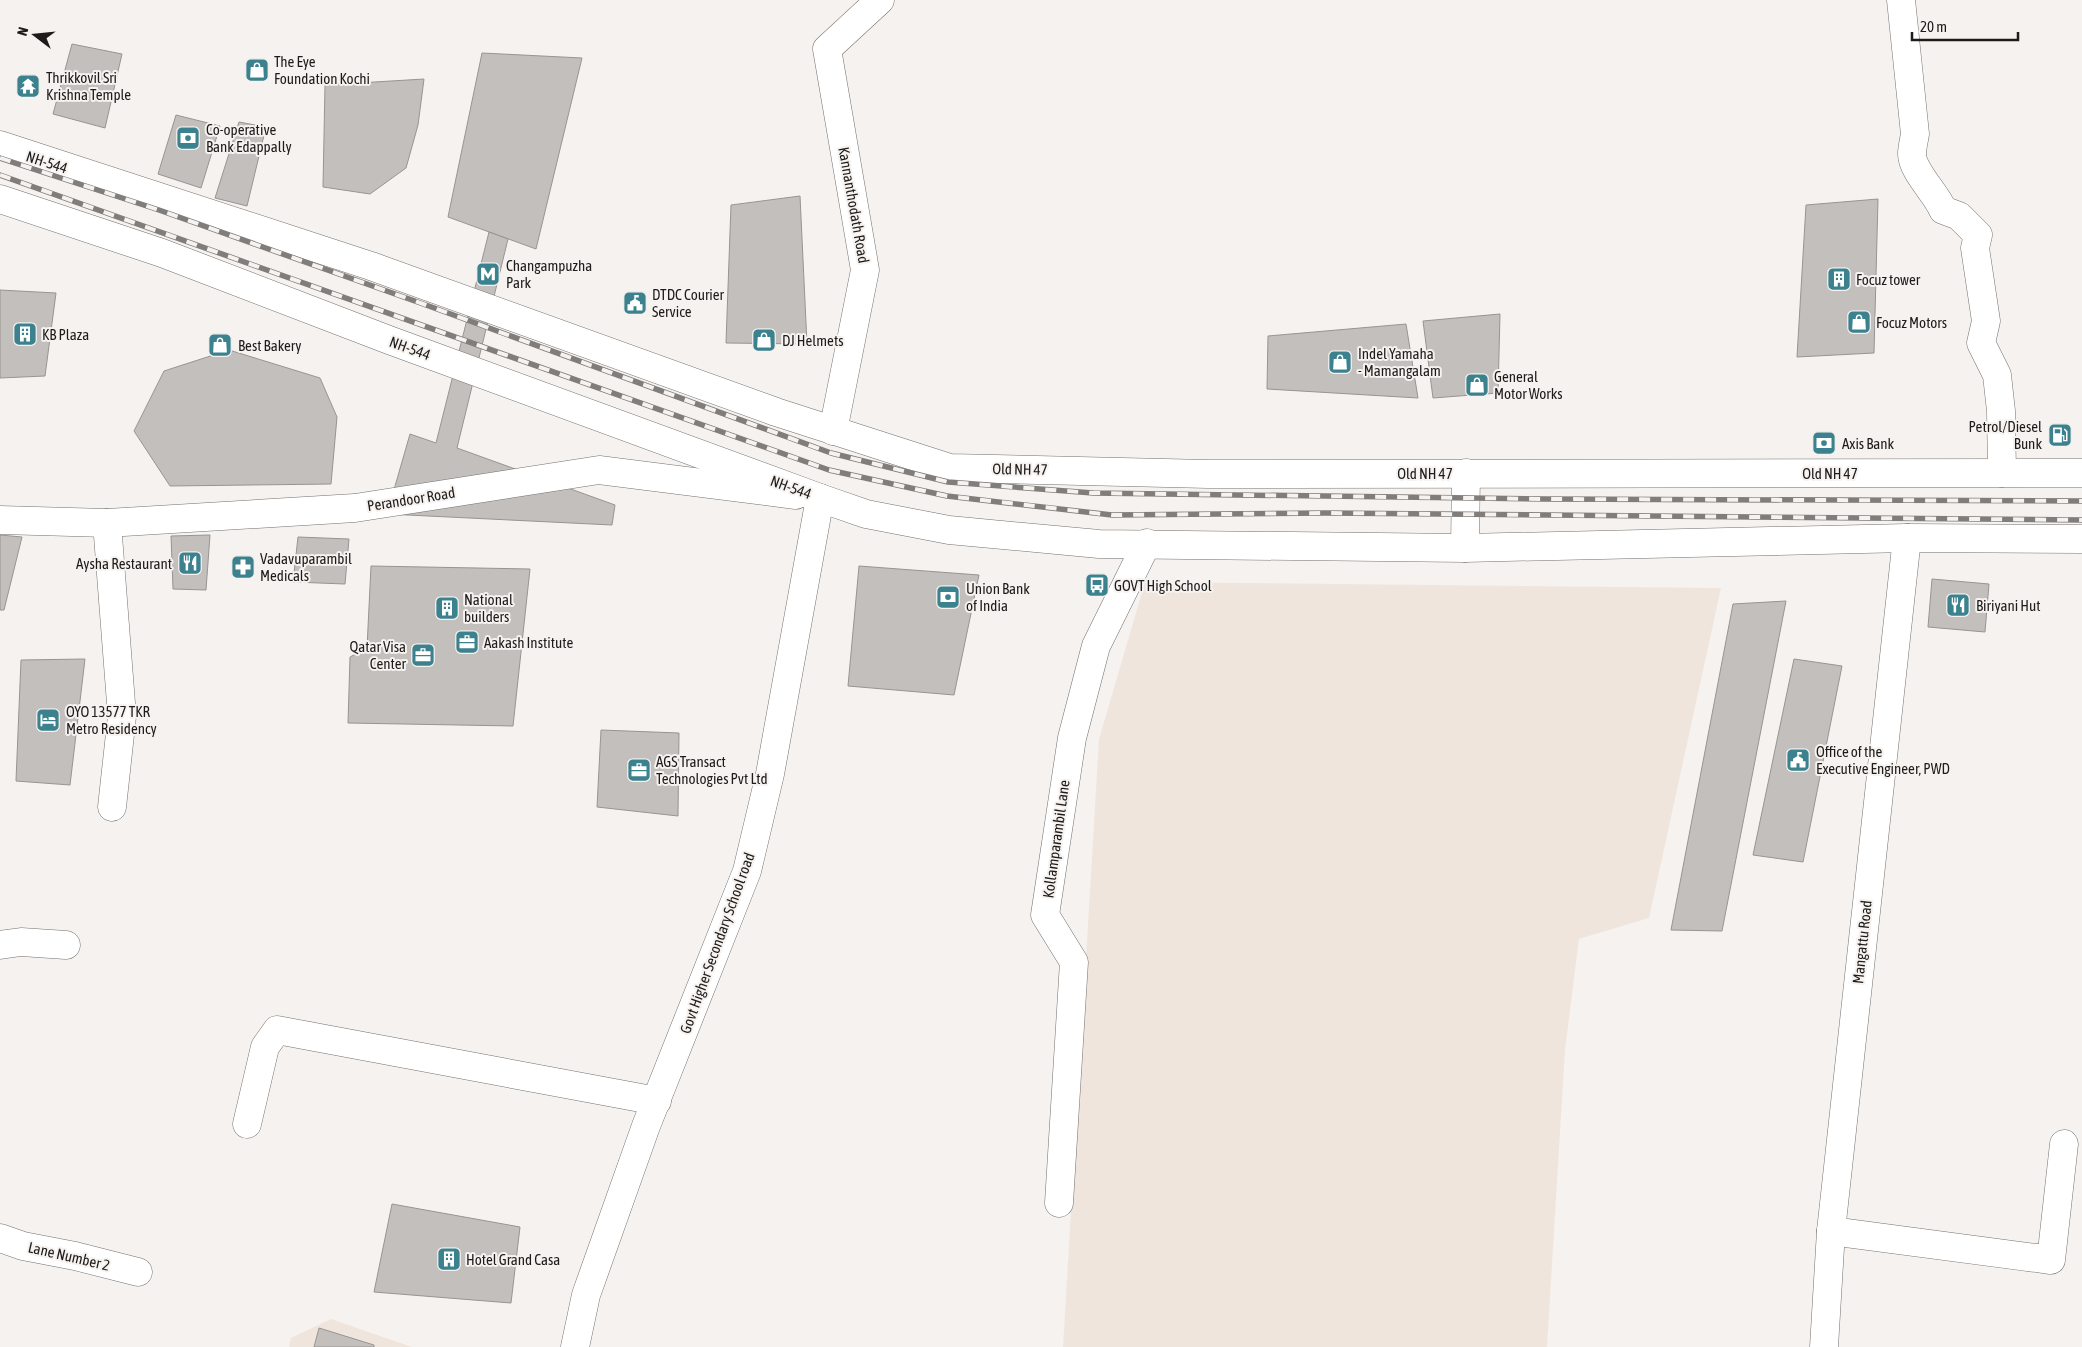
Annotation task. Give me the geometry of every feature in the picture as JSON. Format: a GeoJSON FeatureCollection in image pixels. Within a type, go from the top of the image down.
{"type":"FeatureCollection","features":[{"type":"Feature","properties":{"kind":"main road","name":"Kannanthodath Road"},"geometry":{"type":"LineString","coordinates":[[833,431],[865,270],[827,49],[880,0]]}},
{"type":"Feature","properties":{"kind":"main road"},"geometry":{"type":"LineString","coordinates":[[1902,0],[1915,134],[1912,156],[1925,183],[1938,198],[1942,210],[1959,216],[1978,235],[1976,248],[1986,321],[1981,343],[1997,375],[2001,411],[2002,473]]}},
{"type":"Feature","properties":{"kind":"main road","name":"NH-544"},"geometry":{"type":"LineString","coordinates":[[0,145],[371,266],[776,412]]}},
{"type":"Feature","properties":{"kind":"main road","name":"NH-544"},"geometry":{"type":"LineString","coordinates":[[0,199],[162,253],[389,340],[820,498]]}},
{"type":"Feature","properties":{"kind":"main road","name":"Old NH 47"},"geometry":{"type":"LineString","coordinates":[[776,412],[950,468],[1208,474],[2082,473]]}},
{"type":"Feature","properties":{"kind":"main road","name":"Perandoor Road"},"geometry":{"type":"LineString","coordinates":[[0,520],[107,523],[355,508],[599,470],[820,498]]}},
{"type":"Feature","properties":{"kind":"main road"},"geometry":{"type":"LineString","coordinates":[[1465,548],[1466,473]]}},
{"type":"Feature","properties":{"kind":"main road"},"geometry":{"type":"LineString","coordinates":[[820,498],[866,514],[949,530],[1099,544],[1147,543],[1465,548],[1907,538],[2082,539]]}},
{"type":"Feature","properties":{"kind":"main road","name":"Govt Higher Secondary School road"},"geometry":{"type":"LineString","coordinates":[[575,1347],[586,1295],[656,1101],[747,871],[770,774],[820,498]]}},
{"type":"Feature","properties":{"kind":"main road"},"geometry":{"type":"LineString","coordinates":[[107,523],[122,716],[112,807]]}},
{"type":"Feature","properties":{"kind":"main road","name":"Mangattu Road"},"geometry":{"type":"LineString","coordinates":[[1824,1347],[1831,1231],[1907,538]]}},
{"type":"Feature","properties":{"kind":"main road","name":"Kollamparambil Lane"},"geometry":{"type":"LineString","coordinates":[[1059,1203],[1074,962],[1046,915],[1047,905],[1072,738],[1096,646],[1147,543]]}},
{"type":"Feature","properties":{"kind":"main road"},"geometry":{"type":"LineString","coordinates":[[0,945],[21,942],[66,945]]}},
{"type":"Feature","properties":{"kind":"main road"},"geometry":{"type":"LineString","coordinates":[[247,1124],[265,1047],[277,1030],[656,1101]]}},
{"type":"Feature","properties":{"kind":"main road"},"geometry":{"type":"LineString","coordinates":[[1831,1231],[2051,1260],[2064,1144]]}},
{"type":"Feature","properties":{"kind":"main road","name":"Lane Number 2"},"geometry":{"type":"LineString","coordinates":[[0,1238],[23,1246],[75,1256],[138,1272]]}},
{"type":"Feature","properties":{"kind":"shaded area"},"geometry":{"type":"Polygon","coordinates":[[[1145,582],[1721,588],[1649,918],[1579,939],[1565,1050],[1547,1347],[1063,1347],[1099,739],[1145,582]]]}},
{"type":"Feature","properties":{"kind":"shaded area"},"geometry":{"type":"Polygon","coordinates":[[[331,1319],[412,1347],[289,1347],[291,1338],[331,1319]]]}},
{"type":"Feature","properties":{"kind":"building"},"geometry":{"type":"Polygon","coordinates":[[[72,44],[122,54],[105,128],[53,114],[72,44]]]}},
{"type":"Feature","properties":{"kind":"building"},"geometry":{"type":"Polygon","coordinates":[[[482,53],[582,58],[536,249],[448,217],[482,53]]]}},
{"type":"Feature","properties":{"kind":"building"},"geometry":{"type":"Polygon","coordinates":[[[424,79],[418,125],[406,168],[370,194],[323,187],[325,85],[424,79]]]}},
{"type":"Feature","properties":{"kind":"building"},"geometry":{"type":"Polygon","coordinates":[[[176,115],[220,126],[201,188],[158,174],[176,115]]]}},
{"type":"Feature","properties":{"kind":"building"},"geometry":{"type":"Polygon","coordinates":[[[239,122],[266,127],[247,206],[215,198],[239,122]]]}},
{"type":"Feature","properties":{"kind":"building"},"geometry":{"type":"Polygon","coordinates":[[[800,196],[807,344],[726,343],[731,205],[800,196]]]}},
{"type":"Feature","properties":{"kind":"building","name":"Focuz tower"},"geometry":{"type":"Polygon","coordinates":[[[1878,199],[1874,353],[1797,357],[1806,205],[1878,199]]]}},
{"type":"Feature","properties":{"kind":"building"},"geometry":{"type":"Polygon","coordinates":[[[489,232],[508,239],[457,448],[615,505],[612,525],[387,514],[410,434],[436,443],[489,232]]]}},
{"type":"Feature","properties":{"kind":"building","name":"KB Plaza"},"geometry":{"type":"Polygon","coordinates":[[[0,290],[56,293],[45,376],[0,378],[0,290]]]}},
{"type":"Feature","properties":{"kind":"building"},"geometry":{"type":"Polygon","coordinates":[[[1500,314],[1498,393],[1433,398],[1423,321],[1500,314]]]}},
{"type":"Feature","properties":{"kind":"building","name":"Indel Yamaha - Mamangalam"},"geometry":{"type":"Polygon","coordinates":[[[1406,324],[1418,398],[1267,389],[1268,336],[1406,324]]]}},
{"type":"Feature","properties":{"kind":"building"},"geometry":{"type":"Polygon","coordinates":[[[229,350],[320,378],[337,417],[331,484],[170,486],[134,431],[164,371],[229,350]]]}},
{"type":"Feature","properties":{"kind":"building"},"geometry":{"type":"Polygon","coordinates":[[[0,535],[22,537],[4,610],[0,610],[0,535]]]}},
{"type":"Feature","properties":{"kind":"building","name":"Aysha Restaurant"},"geometry":{"type":"Polygon","coordinates":[[[210,535],[206,590],[173,589],[171,536],[210,535]]]}},
{"type":"Feature","properties":{"kind":"building"},"geometry":{"type":"Polygon","coordinates":[[[298,537],[349,539],[345,584],[293,582],[298,537]]]}},
{"type":"Feature","properties":{"kind":"building","name":"National builders"},"geometry":{"type":"Polygon","coordinates":[[[371,566],[530,569],[513,726],[348,723],[350,657],[367,648],[371,566]]]}},
{"type":"Feature","properties":{"kind":"building"},"geometry":{"type":"Polygon","coordinates":[[[859,566],[979,575],[954,695],[848,686],[859,566]]]}},
{"type":"Feature","properties":{"kind":"building","name":"Biriyani Hut"},"geometry":{"type":"Polygon","coordinates":[[[1932,579],[1989,584],[1985,632],[1928,627],[1932,579]]]}},
{"type":"Feature","properties":{"kind":"building"},"geometry":{"type":"Polygon","coordinates":[[[1786,601],[1722,931],[1671,930],[1733,604],[1786,601]]]}},
{"type":"Feature","properties":{"kind":"building","name":"OYO 13577 TKR Metro Residency"},"geometry":{"type":"Polygon","coordinates":[[[85,659],[70,785],[16,781],[21,660],[85,659]]]}},
{"type":"Feature","properties":{"kind":"building","name":"Office of the Executive Engineer, PWD"},"geometry":{"type":"Polygon","coordinates":[[[1794,659],[1842,666],[1803,862],[1753,855],[1794,659]]]}},
{"type":"Feature","properties":{"kind":"building","name":"AGS Transact Technologies Pvt Ltd"},"geometry":{"type":"Polygon","coordinates":[[[601,730],[679,733],[678,816],[597,807],[601,730]]]}},
{"type":"Feature","properties":{"kind":"building","name":"Hotel Grand Casa"},"geometry":{"type":"Polygon","coordinates":[[[392,1204],[520,1227],[511,1303],[374,1292],[392,1204]]]}},
{"type":"Feature","properties":{"kind":"building"},"geometry":{"type":"Polygon","coordinates":[[[319,1328],[374,1345],[374,1347],[314,1347],[319,1328]]]}},
{"type":"Feature","properties":{"kind":"railway"},"geometry":{"type":"LineString","coordinates":[[0,158],[159,210],[831,453],[948,482],[1093,493],[1545,499],[2082,501]]}},
{"type":"Feature","properties":{"kind":"railway"},"geometry":{"type":"LineString","coordinates":[[0,175],[829,470],[947,496],[1112,515],[1326,513],[2082,520]]}},
{"type":"Feature","properties":{"kind":"place","name":"The Eye Foundation Kochi"},"geometry":{"type":"Point","coordinates":[257,70]}},
{"type":"Feature","properties":{"kind":"place","name":"Thrikkovil Sri Krishna Temple"},"geometry":{"type":"Point","coordinates":[28,86]}},
{"type":"Feature","properties":{"kind":"place","name":"Co-operative Bank Edappally"},"geometry":{"type":"Point","coordinates":[188,138]}},
{"type":"Feature","properties":{"kind":"place","name":"Changampuzha Park"},"geometry":{"type":"Point","coordinates":[488,274]}},
{"type":"Feature","properties":{"kind":"place","name":"Focuz tower"},"geometry":{"type":"Point","coordinates":[1839,279]}},
{"type":"Feature","properties":{"kind":"place","name":"DTDC Courier Service"},"geometry":{"type":"Point","coordinates":[635,303]}},
{"type":"Feature","properties":{"kind":"place","name":"Focuz Motors"},"geometry":{"type":"Point","coordinates":[1859,322]}},
{"type":"Feature","properties":{"kind":"place","name":"KB Plaza"},"geometry":{"type":"Point","coordinates":[25,334]}},
{"type":"Feature","properties":{"kind":"place","name":"DJ Helmets"},"geometry":{"type":"Point","coordinates":[764,340]}},
{"type":"Feature","properties":{"kind":"place","name":"Best Bakery"},"geometry":{"type":"Point","coordinates":[220,345]}},
{"type":"Feature","properties":{"kind":"place","name":"Indel Yamaha - Mamangalam"},"geometry":{"type":"Point","coordinates":[1340,362]}},
{"type":"Feature","properties":{"kind":"place","name":"General Motor Works"},"geometry":{"type":"Point","coordinates":[1477,385]}},
{"type":"Feature","properties":{"kind":"place","name":"Petrol/Diesel Bunk"},"geometry":{"type":"Point","coordinates":[2060,435]}},
{"type":"Feature","properties":{"kind":"place","name":"Axis Bank"},"geometry":{"type":"Point","coordinates":[1824,443]}},
{"type":"Feature","properties":{"kind":"place","name":"Aysha Restaurant"},"geometry":{"type":"Point","coordinates":[190,563]}},
{"type":"Feature","properties":{"kind":"place","name":"Vadavuparambil Medicals"},"geometry":{"type":"Point","coordinates":[243,567]}},
{"type":"Feature","properties":{"kind":"place","name":"GOVT High School"},"geometry":{"type":"Point","coordinates":[1097,585]}},
{"type":"Feature","properties":{"kind":"place","name":"Union Bank of India"},"geometry":{"type":"Point","coordinates":[948,597]}},
{"type":"Feature","properties":{"kind":"place","name":"Biriyani Hut"},"geometry":{"type":"Point","coordinates":[1958,605]}},
{"type":"Feature","properties":{"kind":"place","name":"National builders"},"geometry":{"type":"Point","coordinates":[447,608]}},
{"type":"Feature","properties":{"kind":"place","name":"Aakash Institute"},"geometry":{"type":"Point","coordinates":[467,642]}},
{"type":"Feature","properties":{"kind":"place","name":"Qatar Visa Center"},"geometry":{"type":"Point","coordinates":[423,655]}},
{"type":"Feature","properties":{"kind":"place","name":"OYO 13577 TKR Metro Residency"},"geometry":{"type":"Point","coordinates":[48,720]}},
{"type":"Feature","properties":{"kind":"place","name":"Office of the Executive Engineer, PWD"},"geometry":{"type":"Point","coordinates":[1798,760]}},
{"type":"Feature","properties":{"kind":"place","name":"AGS Transact Technologies Pvt Ltd"},"geometry":{"type":"Point","coordinates":[639,770]}},
{"type":"Feature","properties":{"kind":"place","name":"Hotel Grand Casa"},"geometry":{"type":"Point","coordinates":[449,1259]}}]}
